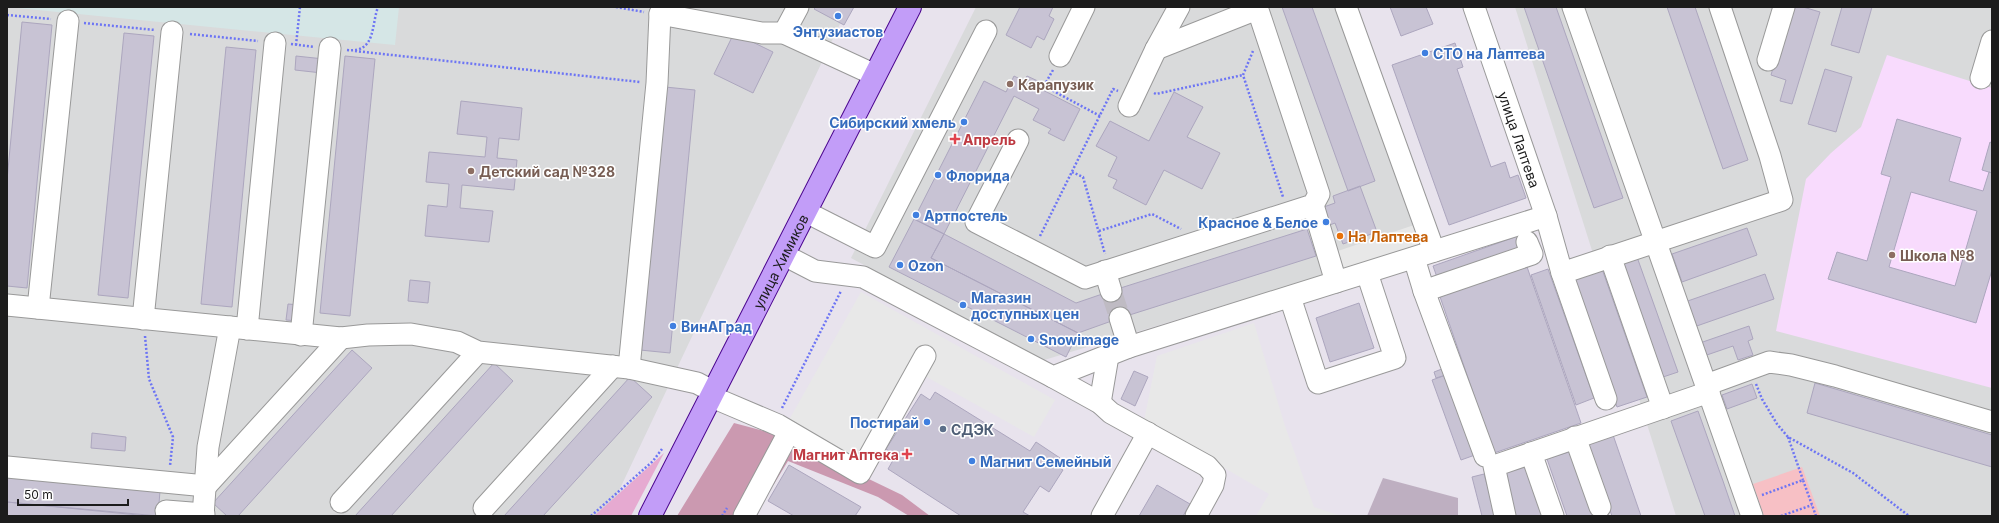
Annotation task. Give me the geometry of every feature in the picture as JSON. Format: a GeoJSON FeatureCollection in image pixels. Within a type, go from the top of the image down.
{"type":"FeatureCollection","features":[{"type":"Feature","properties":{"kind":"main road","name":"улица Химиков"},"geometry":{"type":"LineString","coordinates":[[650,516],[910,7]]}},
{"type":"Feature","properties":{"kind":"street"},"geometry":{"type":"LineString","coordinates":[[784,33],[798,7]]}},
{"type":"Feature","properties":{"kind":"street"},"geometry":{"type":"LineString","coordinates":[[1060,56],[1084,7]]}},
{"type":"Feature","properties":{"kind":"street"},"geometry":{"type":"LineString","coordinates":[[1133,97],[1156,49],[1179,7]]}},
{"type":"Feature","properties":{"kind":"street"},"geometry":{"type":"LineString","coordinates":[[1346,7],[1434,251]]}},
{"type":"Feature","properties":{"kind":"street","name":"улица Лаптева"},"geometry":{"type":"LineString","coordinates":[[1474,7],[1546,216],[1562,273],[1606,399]]}},
{"type":"Feature","properties":{"kind":"street"},"geometry":{"type":"LineString","coordinates":[[1573,7],[1707,388],[1758,509]]}},
{"type":"Feature","properties":{"kind":"street"},"geometry":{"type":"LineString","coordinates":[[1562,273],[1655,240],[1782,200],[1770,156],[1720,7]]}},
{"type":"Feature","properties":{"kind":"street"},"geometry":{"type":"LineString","coordinates":[[1768,60],[1784,7]]}},
{"type":"Feature","properties":{"kind":"street"},"geometry":{"type":"LineString","coordinates":[[484,508],[621,367],[657,83],[662,11],[762,33],[784,33],[875,75]]}},
{"type":"Feature","properties":{"kind":"street"},"geometry":{"type":"LineString","coordinates":[[1018,140],[976,222],[1085,278],[1313,205],[1319,194],[1259,14],[1156,49]]}},
{"type":"Feature","properties":{"kind":"street"},"geometry":{"type":"LineString","coordinates":[[38,308],[68,21]]}},
{"type":"Feature","properties":{"kind":"street"},"geometry":{"type":"LineString","coordinates":[[806,212],[875,247],[986,31]]}},
{"type":"Feature","properties":{"kind":"street"},"geometry":{"type":"LineString","coordinates":[[143,319],[172,32]]}},
{"type":"Feature","properties":{"kind":"street"},"geometry":{"type":"LineString","coordinates":[[1981,78],[1992,41]]}},
{"type":"Feature","properties":{"kind":"street"},"geometry":{"type":"LineString","coordinates":[[166,511],[204,515],[208,447],[238,328],[275,43]]}},
{"type":"Feature","properties":{"kind":"street"},"geometry":{"type":"LineString","coordinates":[[301,335],[330,48]]}},
{"type":"Feature","properties":{"kind":"street"},"geometry":{"type":"LineString","coordinates":[[1313,205],[1336,282]]}},
{"type":"Feature","properties":{"kind":"street"},"geometry":{"type":"LineString","coordinates":[[1052,377],[1129,348],[1546,216]]}},
{"type":"Feature","properties":{"kind":"street"},"geometry":{"type":"LineString","coordinates":[[1424,291],[1532,254],[1527,242]]}},
{"type":"Feature","properties":{"kind":"street"},"geometry":{"type":"LineString","coordinates":[[784,255],[815,271],[848,277],[863,277],[1100,403],[1111,413],[1207,466],[1215,475],[1214,485],[1196,516]]}},
{"type":"Feature","properties":{"kind":"street"},"geometry":{"type":"LineString","coordinates":[[1610,256],[1663,408]]}},
{"type":"Feature","properties":{"kind":"street"},"geometry":{"type":"LineString","coordinates":[[1414,258],[1424,291],[1485,456]]}},
{"type":"Feature","properties":{"kind":"street"},"geometry":{"type":"LineString","coordinates":[[1107,270],[1111,291]]}},
{"type":"Feature","properties":{"kind":"street"},"geometry":{"type":"LineString","coordinates":[[1290,297],[1318,383],[1395,358],[1367,273]]}},
{"type":"Feature","properties":{"kind":"street"},"geometry":{"type":"LineString","coordinates":[[7,305],[341,338],[368,335],[411,334],[457,342],[478,352],[621,367],[697,384],[713,394],[784,429],[860,473],[925,356]]}},
{"type":"Feature","properties":{"kind":"street"},"geometry":{"type":"LineString","coordinates":[[1120,318],[1129,348]]}},
{"type":"Feature","properties":{"kind":"street"},"geometry":{"type":"LineString","coordinates":[[206,486],[341,338]]}},
{"type":"Feature","properties":{"kind":"street"},"geometry":{"type":"LineString","coordinates":[[341,502],[478,352]]}},
{"type":"Feature","properties":{"kind":"street"},"geometry":{"type":"LineString","coordinates":[[1100,403],[1108,356]]}},
{"type":"Feature","properties":{"kind":"street"},"geometry":{"type":"LineString","coordinates":[[1505,516],[1494,466],[1663,408],[1751,368],[1769,362],[1791,364],[1992,422]]}},
{"type":"Feature","properties":{"kind":"street"},"geometry":{"type":"LineString","coordinates":[[737,510],[784,429]]}},
{"type":"Feature","properties":{"kind":"street"},"geometry":{"type":"LineString","coordinates":[[1102,516],[1148,433]]}},
{"type":"Feature","properties":{"kind":"street"},"geometry":{"type":"LineString","coordinates":[[1575,437],[1600,507]]}},
{"type":"Feature","properties":{"kind":"street"},"geometry":{"type":"LineString","coordinates":[[1531,453],[1553,516]]}},
{"type":"Feature","properties":{"kind":"street"},"geometry":{"type":"LineString","coordinates":[[7,467],[206,486]]}},
{"type":"Feature","properties":{"kind":"path"},"geometry":{"type":"LineString","coordinates":[[296,45],[300,7]]}},
{"type":"Feature","properties":{"kind":"path"},"geometry":{"type":"LineString","coordinates":[[354,51],[362,48],[371,39],[378,7]]}},
{"type":"Feature","properties":{"kind":"path"},"geometry":{"type":"LineString","coordinates":[[616,7],[662,11]]}},
{"type":"Feature","properties":{"kind":"path"},"geometry":{"type":"LineString","coordinates":[[1259,14],[1243,75],[1288,213]]}},
{"type":"Feature","properties":{"kind":"path"},"geometry":{"type":"LineString","coordinates":[[7,15],[657,83]]}},
{"type":"Feature","properties":{"kind":"path"},"geometry":{"type":"LineString","coordinates":[[1060,56],[1044,86],[1100,116]]}},
{"type":"Feature","properties":{"kind":"path"},"geometry":{"type":"LineString","coordinates":[[1033,251],[1113,89],[1133,97],[1156,94],[1243,75]]}},
{"type":"Feature","properties":{"kind":"path"},"geometry":{"type":"LineString","coordinates":[[1072,172],[1083,177],[1099,231],[1107,270]]}},
{"type":"Feature","properties":{"kind":"path"},"geometry":{"type":"LineString","coordinates":[[1099,231],[1152,214],[1203,240]]}},
{"type":"Feature","properties":{"kind":"path"},"geometry":{"type":"LineString","coordinates":[[784,429],[780,410],[848,277]]}},
{"type":"Feature","properties":{"kind":"path"},"geometry":{"type":"LineString","coordinates":[[143,319],[149,379],[173,437],[168,483]]}},
{"type":"Feature","properties":{"kind":"path"},"geometry":{"type":"LineString","coordinates":[[1751,368],[1762,399],[1776,424],[1788,437],[1853,473],[1909,516]]}},
{"type":"Feature","properties":{"kind":"path"},"geometry":{"type":"LineString","coordinates":[[1788,437],[1816,516]]}},
{"type":"Feature","properties":{"kind":"path"},"geometry":{"type":"LineString","coordinates":[[591,516],[653,461],[667,444]]}},
{"type":"Feature","properties":{"kind":"path"},"geometry":{"type":"LineString","coordinates":[[1758,509],[1761,495],[1803,480]]}},
{"type":"Feature","properties":{"kind":"path"},"geometry":{"type":"LineString","coordinates":[[1781,516],[1812,505]]}},
{"type":"Feature","properties":{"kind":"path"},"geometry":{"type":"LineString","coordinates":[[722,516],[737,510]]}},
{"type":"Feature","properties":{"kind":"shaded area"},"geometry":{"type":"Polygon","coordinates":[[[7,7],[848,7],[607,516],[7,516],[7,7]]]}},
{"type":"Feature","properties":{"kind":"shaded area"},"geometry":{"type":"Polygon","coordinates":[[[7,7],[399,7],[395,45],[7,7]]]}},
{"type":"Feature","properties":{"kind":"shaded area"},"geometry":{"type":"Polygon","coordinates":[[[976,7],[1338,7],[1439,240],[1041,361],[851,258],[976,7]]]}},
{"type":"Feature","properties":{"kind":"shaded area"},"geometry":{"type":"Polygon","coordinates":[[[1515,7],[1992,7],[1992,516],[1676,516],[1515,7]]]}},
{"type":"Feature","properties":{"kind":"shaded area","name":"Школа №8"},"geometry":{"type":"Polygon","coordinates":[[[1887,55],[1992,88],[1992,388],[1776,331],[1806,179],[1831,153],[1861,127],[1887,55]]]}},
{"type":"Feature","properties":{"kind":"shaded area"},"geometry":{"type":"Polygon","coordinates":[[[1414,225],[1422,247],[1345,273],[1338,251],[1414,225]]]}},
{"type":"Feature","properties":{"kind":"shaded area"},"geometry":{"type":"Polygon","coordinates":[[[861,292],[1055,400],[1034,437],[923,375],[868,465],[789,420],[861,292]]]}},
{"type":"Feature","properties":{"kind":"shaded area"},"geometry":{"type":"Polygon","coordinates":[[[1254,323],[1285,426],[1314,507],[1341,516],[1256,516],[1269,494],[1144,421],[1157,356],[1254,323]]]}},
{"type":"Feature","properties":{"kind":"shaded area"},"geometry":{"type":"Polygon","coordinates":[[[734,423],[771,433],[819,455],[902,495],[930,516],[909,516],[878,497],[788,461],[774,484],[759,487],[744,516],[677,516],[734,423]]]}},
{"type":"Feature","properties":{"kind":"shaded area"},"geometry":{"type":"Polygon","coordinates":[[[664,453],[631,516],[594,516],[664,453]]]}},
{"type":"Feature","properties":{"kind":"shaded area"},"geometry":{"type":"Polygon","coordinates":[[[1802,467],[1820,516],[1764,516],[1753,484],[1802,467]]]}},
{"type":"Feature","properties":{"kind":"shaded area"},"geometry":{"type":"Polygon","coordinates":[[[1383,478],[1458,498],[1458,516],[1367,516],[1383,478]]]}},
{"type":"Feature","properties":{"kind":"building","name":"Энтузиастов"},"geometry":{"type":"Polygon","coordinates":[[[816,7],[854,7],[844,25],[814,9],[816,7]]]}},
{"type":"Feature","properties":{"kind":"building"},"geometry":{"type":"Polygon","coordinates":[[[1020,7],[1053,7],[1049,16],[1054,19],[1044,40],[1037,36],[1031,48],[1006,35],[1020,7]]]}},
{"type":"Feature","properties":{"kind":"building"},"geometry":{"type":"Polygon","coordinates":[[[1282,7],[1312,7],[1375,181],[1348,191],[1282,7]]]}},
{"type":"Feature","properties":{"kind":"building"},"geometry":{"type":"Polygon","coordinates":[[[1390,7],[1426,7],[1433,24],[1401,36],[1390,7]]]}},
{"type":"Feature","properties":{"kind":"building"},"geometry":{"type":"Polygon","coordinates":[[[1524,7],[1556,7],[1623,198],[1594,208],[1524,7]]]}},
{"type":"Feature","properties":{"kind":"building"},"geometry":{"type":"Polygon","coordinates":[[[1667,7],[1695,7],[1748,160],[1723,169],[1667,7]]]}},
{"type":"Feature","properties":{"kind":"building"},"geometry":{"type":"Polygon","coordinates":[[[1791,7],[1803,7],[1820,12],[1792,104],[1780,101],[1786,80],[1771,75],[1791,7]]]}},
{"type":"Feature","properties":{"kind":"building"},"geometry":{"type":"Polygon","coordinates":[[[1842,7],[1872,7],[1859,53],[1831,45],[1842,7]]]}},
{"type":"Feature","properties":{"kind":"building"},"geometry":{"type":"Polygon","coordinates":[[[22,22],[52,25],[27,288],[7,286],[7,180],[22,22]]]}},
{"type":"Feature","properties":{"kind":"building"},"geometry":{"type":"Polygon","coordinates":[[[124,33],[154,36],[128,298],[98,295],[124,33]]]}},
{"type":"Feature","properties":{"kind":"building"},"geometry":{"type":"Polygon","coordinates":[[[734,33],[773,52],[753,93],[714,74],[734,33]]]}},
{"type":"Feature","properties":{"kind":"building"},"geometry":{"type":"Polygon","coordinates":[[[1455,43],[1463,67],[1457,69],[1491,167],[1505,162],[1510,178],[1518,175],[1526,198],[1449,225],[1392,65],[1455,43]]]}},
{"type":"Feature","properties":{"kind":"building"},"geometry":{"type":"Polygon","coordinates":[[[226,47],[256,50],[232,307],[201,304],[226,47]]]}},
{"type":"Feature","properties":{"kind":"building"},"geometry":{"type":"Polygon","coordinates":[[[296,56],[324,59],[322,73],[295,70],[296,56]]]}},
{"type":"Feature","properties":{"kind":"building"},"geometry":{"type":"Polygon","coordinates":[[[345,56],[375,59],[350,316],[320,313],[345,56]]]}},
{"type":"Feature","properties":{"kind":"building"},"geometry":{"type":"Polygon","coordinates":[[[1825,69],[1852,77],[1836,132],[1808,124],[1825,69]]]}},
{"type":"Feature","properties":{"kind":"building"},"geometry":{"type":"Polygon","coordinates":[[[1014,76],[1024,81],[1027,76],[1040,82],[1037,87],[1080,109],[1064,141],[1048,133],[1051,129],[1033,120],[1039,109],[1014,96],[944,234],[914,219],[984,81],[1006,92],[1014,76]]]}},
{"type":"Feature","properties":{"kind":"building"},"geometry":{"type":"Polygon","coordinates":[[[665,87],[695,90],[670,353],[640,350],[665,87]]]}},
{"type":"Feature","properties":{"kind":"building"},"geometry":{"type":"Polygon","coordinates":[[[1174,92],[1203,107],[1187,137],[1220,153],[1202,189],[1164,170],[1146,205],[1113,188],[1117,180],[1108,176],[1117,157],[1096,146],[1110,121],[1149,141],[1174,92]]]}},
{"type":"Feature","properties":{"kind":"building","name":"Детский сад №328"},"geometry":{"type":"Polygon","coordinates":[[[461,101],[522,108],[519,140],[499,138],[497,158],[517,160],[514,190],[462,185],[460,208],[493,211],[489,242],[425,236],[428,205],[447,207],[449,184],[426,182],[429,152],[485,157],[487,137],[457,134],[461,101]]]}},
{"type":"Feature","properties":{"kind":"building"},"geometry":{"type":"Polygon","coordinates":[[[1897,119],[1961,138],[1949,181],[1983,191],[1989,172],[1992,173],[1992,270],[1976,323],[1828,279],[1837,252],[1867,261],[1891,177],[1881,174],[1897,119]],[[1911,192],[1889,267],[1955,286],[1977,211],[1911,192]]]}},
{"type":"Feature","properties":{"kind":"building"},"geometry":{"type":"Polygon","coordinates":[[[1990,142],[1992,143],[1992,173],[1982,170],[1990,142]]]}},
{"type":"Feature","properties":{"kind":"building"},"geometry":{"type":"Polygon","coordinates":[[[1360,186],[1377,232],[1343,244],[1335,223],[1327,226],[1321,208],[1335,203],[1333,196],[1360,186]]]}},
{"type":"Feature","properties":{"kind":"building"},"geometry":{"type":"Polygon","coordinates":[[[914,219],[944,234],[931,258],[1078,333],[1066,357],[889,267],[914,219]]]}},
{"type":"Feature","properties":{"kind":"building"},"geometry":{"type":"Polygon","coordinates":[[[1747,228],[1757,255],[1682,282],[1672,254],[1747,228]]]}},
{"type":"Feature","properties":{"kind":"building"},"geometry":{"type":"Polygon","coordinates":[[[1307,229],[1316,256],[1120,318],[1111,291],[1307,229]]]}},
{"type":"Feature","properties":{"kind":"building"},"geometry":{"type":"Polygon","coordinates":[[[944,234],[1076,303],[1111,291],[1120,318],[1078,333],[931,258],[944,234]]]}},
{"type":"Feature","properties":{"kind":"building"},"geometry":{"type":"Polygon","coordinates":[[[1518,236],[1523,250],[1438,280],[1433,266],[1518,236]]]}},
{"type":"Feature","properties":{"kind":"building"},"geometry":{"type":"Polygon","coordinates":[[[1637,257],[1678,372],[1663,377],[1623,262],[1637,257]]]}},
{"type":"Feature","properties":{"kind":"building"},"geometry":{"type":"Polygon","coordinates":[[[1525,261],[1581,423],[1494,453],[1438,291],[1525,261]]]}},
{"type":"Feature","properties":{"kind":"building"},"geometry":{"type":"Polygon","coordinates":[[[1601,266],[1647,397],[1617,407],[1572,276],[1601,266]]]}},
{"type":"Feature","properties":{"kind":"building"},"geometry":{"type":"Polygon","coordinates":[[[1548,269],[1594,398],[1576,405],[1531,275],[1548,269]]]}},
{"type":"Feature","properties":{"kind":"building"},"geometry":{"type":"Polygon","coordinates":[[[1765,274],[1774,299],[1691,328],[1682,303],[1765,274]]]}},
{"type":"Feature","properties":{"kind":"building"},"geometry":{"type":"Polygon","coordinates":[[[410,280],[430,282],[428,303],[408,301],[410,280]]]}},
{"type":"Feature","properties":{"kind":"building"},"geometry":{"type":"Polygon","coordinates":[[[1359,303],[1374,348],[1330,362],[1316,318],[1359,303]]]}},
{"type":"Feature","properties":{"kind":"building"},"geometry":{"type":"Polygon","coordinates":[[[288,304],[300,305],[298,321],[286,320],[288,304]]]}},
{"type":"Feature","properties":{"kind":"building"},"geometry":{"type":"Polygon","coordinates":[[[1749,326],[1753,339],[1748,341],[1753,355],[1738,360],[1733,346],[1701,357],[1697,344],[1749,326]]]}},
{"type":"Feature","properties":{"kind":"building"},"geometry":{"type":"Polygon","coordinates":[[[352,350],[372,368],[238,516],[227,516],[213,503],[352,350]]]}},
{"type":"Feature","properties":{"kind":"building"},"geometry":{"type":"Polygon","coordinates":[[[494,363],[513,381],[391,516],[355,516],[494,363]]]}},
{"type":"Feature","properties":{"kind":"building"},"geometry":{"type":"Polygon","coordinates":[[[1447,367],[1449,374],[1436,378],[1434,372],[1447,367]]]}},
{"type":"Feature","properties":{"kind":"building"},"geometry":{"type":"Polygon","coordinates":[[[1134,371],[1148,377],[1135,406],[1121,399],[1134,371]]]}},
{"type":"Feature","properties":{"kind":"building"},"geometry":{"type":"Polygon","coordinates":[[[1446,375],[1475,455],[1461,460],[1432,380],[1446,375]]]}},
{"type":"Feature","properties":{"kind":"building"},"geometry":{"type":"Polygon","coordinates":[[[630,377],[652,397],[543,516],[504,516],[630,377]]]}},
{"type":"Feature","properties":{"kind":"building"},"geometry":{"type":"Polygon","coordinates":[[[1815,383],[1992,435],[1992,467],[1807,413],[1815,383]]]}},
{"type":"Feature","properties":{"kind":"building"},"geometry":{"type":"Polygon","coordinates":[[[1752,384],[1757,398],[1727,409],[1722,395],[1752,384]]]}},
{"type":"Feature","properties":{"kind":"building"},"geometry":{"type":"Polygon","coordinates":[[[935,392],[1030,451],[1036,442],[1060,458],[1055,465],[1063,470],[1049,492],[1040,486],[1023,512],[1030,516],[961,516],[888,469],[896,455],[886,449],[921,394],[930,400],[935,392]]]}},
{"type":"Feature","properties":{"kind":"building"},"geometry":{"type":"Polygon","coordinates":[[[1698,411],[1735,516],[1705,516],[1671,421],[1698,411]]]}},
{"type":"Feature","properties":{"kind":"building"},"geometry":{"type":"Polygon","coordinates":[[[1612,432],[1641,516],[1612,516],[1585,441],[1612,432]]]}},
{"type":"Feature","properties":{"kind":"building"},"geometry":{"type":"Polygon","coordinates":[[[92,433],[126,437],[125,451],[91,448],[92,433]]]}},
{"type":"Feature","properties":{"kind":"building"},"geometry":{"type":"Polygon","coordinates":[[[1575,450],[1597,514],[1591,516],[1567,516],[1547,459],[1575,450]]]}},
{"type":"Feature","properties":{"kind":"building"},"geometry":{"type":"Polygon","coordinates":[[[1530,464],[1547,516],[1515,516],[1504,473],[1530,464]]]}},
{"type":"Feature","properties":{"kind":"building"},"geometry":{"type":"Polygon","coordinates":[[[789,465],[861,507],[855,516],[794,516],[768,501],[789,465]]]}},
{"type":"Feature","properties":{"kind":"building"},"geometry":{"type":"Polygon","coordinates":[[[1484,474],[1496,516],[1482,516],[1472,477],[1484,474]]]}},
{"type":"Feature","properties":{"kind":"building"},"geometry":{"type":"Polygon","coordinates":[[[7,475],[160,491],[158,516],[7,502],[7,475]]]}},
{"type":"Feature","properties":{"kind":"building"},"geometry":{"type":"Polygon","coordinates":[[[1157,485],[1190,504],[1183,516],[1139,516],[1157,485]]]}},
{"type":"Feature","properties":{"kind":"building"},"geometry":{"type":"Polygon","coordinates":[[[7,502],[148,516],[7,516],[7,502]]]}},
{"type":"Feature","properties":{"kind":"tunnel"},"geometry":{"type":"LineString","coordinates":[[1111,291],[1120,318]]}},
{"type":"Feature","properties":{"kind":"place","name":"Энтузиастов"},"geometry":{"type":"Point","coordinates":[838,16]}},
{"type":"Feature","properties":{"kind":"place","name":"СТО на Лаптева"},"geometry":{"type":"Point","coordinates":[1425,53]}},
{"type":"Feature","properties":{"kind":"place","name":"Карапузик"},"geometry":{"type":"Point","coordinates":[1010,84]}},
{"type":"Feature","properties":{"kind":"place","name":"Сибирский хмель"},"geometry":{"type":"Point","coordinates":[964,122]}},
{"type":"Feature","properties":{"kind":"place","name":"Апрель"},"geometry":{"type":"Point","coordinates":[955,139]}},
{"type":"Feature","properties":{"kind":"place","name":"Детский сад №328"},"geometry":{"type":"Point","coordinates":[471,171]}},
{"type":"Feature","properties":{"kind":"place","name":"Флорида"},"geometry":{"type":"Point","coordinates":[938,175]}},
{"type":"Feature","properties":{"kind":"place","name":"Артпостель"},"geometry":{"type":"Point","coordinates":[916,215]}},
{"type":"Feature","properties":{"kind":"place","name":"Красное & Белое"},"geometry":{"type":"Point","coordinates":[1326,222]}},
{"type":"Feature","properties":{"kind":"place","name":"На Лаптева"},"geometry":{"type":"Point","coordinates":[1340,236]}},
{"type":"Feature","properties":{"kind":"place","name":"Школа №8"},"geometry":{"type":"Point","coordinates":[1892,255]}},
{"type":"Feature","properties":{"kind":"place","name":"Ozon"},"geometry":{"type":"Point","coordinates":[900,265]}},
{"type":"Feature","properties":{"kind":"place","name":"Магазин доступных цен"},"geometry":{"type":"Point","coordinates":[963,305]}},
{"type":"Feature","properties":{"kind":"place","name":"ВинАГрад"},"geometry":{"type":"Point","coordinates":[673,326]}},
{"type":"Feature","properties":{"kind":"place","name":"Snowimage"},"geometry":{"type":"Point","coordinates":[1031,339]}},
{"type":"Feature","properties":{"kind":"place","name":"Постирай"},"geometry":{"type":"Point","coordinates":[927,422]}},
{"type":"Feature","properties":{"kind":"place","name":"СДЭК"},"geometry":{"type":"Point","coordinates":[943,429]}},
{"type":"Feature","properties":{"kind":"place","name":"Магнит Аптека"},"geometry":{"type":"Point","coordinates":[907,454]}},
{"type":"Feature","properties":{"kind":"place","name":"Магнит Семейный"},"geometry":{"type":"Point","coordinates":[972,461]}}]}
